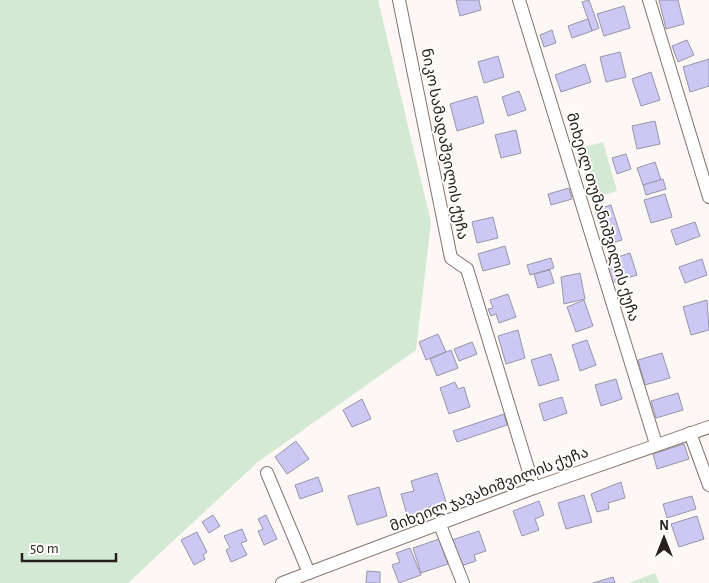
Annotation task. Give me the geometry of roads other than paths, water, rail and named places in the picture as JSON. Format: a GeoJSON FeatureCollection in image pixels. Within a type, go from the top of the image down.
{"type":"FeatureCollection","features":[{"type":"Feature","properties":{"kind":"street","name":"ნიკო სამადაშვილის ქუჩა"},"geometry":{"type":"LineString","coordinates":[[399,0],[451,258],[466,270],[534,488]]}},
{"type":"Feature","properties":{"kind":"street","name":"მიხეილ თუმანიშვილის ქუჩა"},"geometry":{"type":"LineString","coordinates":[[519,0],[656,444]]}},
{"type":"Feature","properties":{"kind":"street"},"geometry":{"type":"LineString","coordinates":[[649,0],[709,197]]}},
{"type":"Feature","properties":{"kind":"street","name":"მიხეილ ჯავახიშვილის ქუჩა"},"geometry":{"type":"LineString","coordinates":[[282,583],[534,488],[709,427]]}},
{"type":"Feature","properties":{"kind":"street"},"geometry":{"type":"LineString","coordinates":[[690,433],[709,484]]}},
{"type":"Feature","properties":{"kind":"street"},"geometry":{"type":"LineString","coordinates":[[267,473],[309,573]]}},
{"type":"Feature","properties":{"kind":"street"},"geometry":{"type":"LineString","coordinates":[[440,525],[464,583]]}}]}
